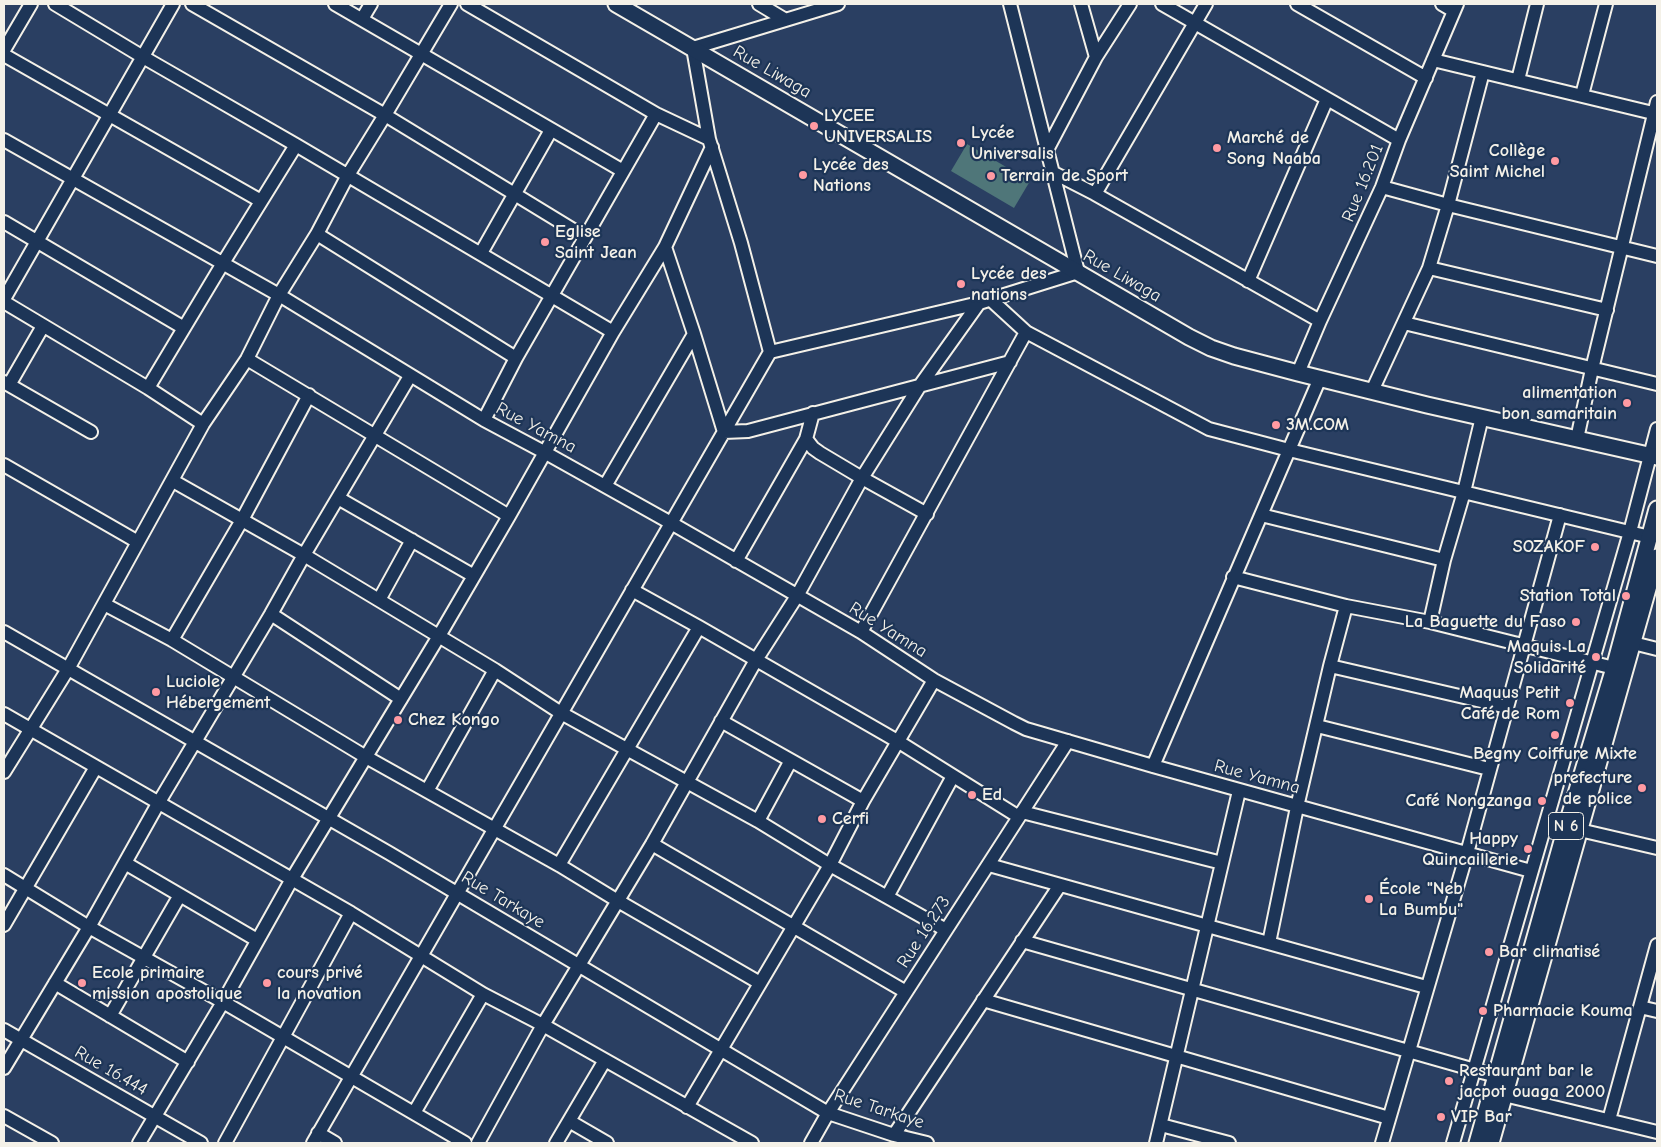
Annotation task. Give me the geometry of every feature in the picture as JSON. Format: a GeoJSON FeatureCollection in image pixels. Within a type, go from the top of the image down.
{"type":"FeatureCollection","features":[{"type":"Feature","properties":{"kind":"main road","name":"Rue Liwaga"},"geometry":{"type":"LineString","coordinates":[[616,4],[1211,348],[1298,373],[1654,457]]}},
{"type":"Feature","properties":{"kind":"main road","name":"N 6"},"geometry":{"type":"LineString","coordinates":[[1491,1143],[1657,509]]}},
{"type":"Feature","properties":{"kind":"main road","name":"N 6"},"geometry":{"type":"LineString","coordinates":[[1477,1143],[1572,829],[1633,643],[1657,557]]}},
{"type":"Feature","properties":{"kind":"street"},"geometry":{"type":"LineString","coordinates":[[4,50],[31,4]]}},
{"type":"Feature","properties":{"kind":"street"},"geometry":{"type":"LineString","coordinates":[[55,4],[613,332]]}},
{"type":"Feature","properties":{"kind":"street"},"geometry":{"type":"LineString","coordinates":[[173,4],[4,300],[43,326],[148,388],[204,424]]}},
{"type":"Feature","properties":{"kind":"street"},"geometry":{"type":"LineString","coordinates":[[192,4],[385,115],[585,238]]}},
{"type":"Feature","properties":{"kind":"street"},"geometry":{"type":"LineString","coordinates":[[335,4],[622,171]]}},
{"type":"Feature","properties":{"kind":"street"},"geometry":{"type":"LineString","coordinates":[[362,19],[371,4]]}},
{"type":"Feature","properties":{"kind":"street"},"geometry":{"type":"LineString","coordinates":[[4,772],[68,669],[204,424],[247,359],[279,295],[317,234],[348,175],[451,4]]}},
{"type":"Feature","properties":{"kind":"street"},"geometry":{"type":"LineString","coordinates":[[467,4],[656,114],[711,143]]}},
{"type":"Feature","properties":{"kind":"street"},"geometry":{"type":"LineString","coordinates":[[759,4],[789,17]]}},
{"type":"Feature","properties":{"kind":"street"},"geometry":{"type":"LineString","coordinates":[[789,17],[802,4]]}},
{"type":"Feature","properties":{"kind":"street"},"geometry":{"type":"LineString","coordinates":[[336,1143],[316,1138],[770,352],[741,243],[711,143],[693,48],[789,17],[838,4]]}},
{"type":"Feature","properties":{"kind":"street"},"geometry":{"type":"LineString","coordinates":[[770,352],[984,301],[1078,272],[1010,4]]}},
{"type":"Feature","properties":{"kind":"street"},"geometry":{"type":"LineString","coordinates":[[1081,4],[1096,57]]}},
{"type":"Feature","properties":{"kind":"street"},"geometry":{"type":"LineString","coordinates":[[1048,148],[1096,57],[1130,4]]}},
{"type":"Feature","properties":{"kind":"street"},"geometry":{"type":"LineString","coordinates":[[1162,4],[1399,140]]}},
{"type":"Feature","properties":{"kind":"street"},"geometry":{"type":"LineString","coordinates":[[1095,194],[1206,4]]}},
{"type":"Feature","properties":{"kind":"street"},"geometry":{"type":"LineString","coordinates":[[1297,4],[1426,78]]}},
{"type":"Feature","properties":{"kind":"street"},"geometry":{"type":"LineString","coordinates":[[1442,4],[1455,7]]}},
{"type":"Feature","properties":{"kind":"street"},"geometry":{"type":"LineString","coordinates":[[1518,80],[1536,4]]}},
{"type":"Feature","properties":{"kind":"street"},"geometry":{"type":"LineString","coordinates":[[1582,95],[1606,4]]}},
{"type":"Feature","properties":{"kind":"street","name":"Rue 16.201"},"geometry":{"type":"LineString","coordinates":[[1298,373],[1382,187],[1399,140],[1455,7]]}},
{"type":"Feature","properties":{"kind":"street"},"geometry":{"type":"LineString","coordinates":[[4,55],[261,201]]}},
{"type":"Feature","properties":{"kind":"street"},"geometry":{"type":"LineString","coordinates":[[1433,60],[1582,95],[1656,110],[1592,368],[1577,439]]}},
{"type":"Feature","properties":{"kind":"street"},"geometry":{"type":"LineString","coordinates":[[1372,391],[1429,268],[1448,205],[1482,72]]}},
{"type":"Feature","properties":{"kind":"street"},"geometry":{"type":"LineString","coordinates":[[1248,281],[1327,100]]}},
{"type":"Feature","properties":{"kind":"street"},"geometry":{"type":"LineString","coordinates":[[484,420],[551,294],[656,114]]}},
{"type":"Feature","properties":{"kind":"street"},"geometry":{"type":"LineString","coordinates":[[480,253],[551,130]]}},
{"type":"Feature","properties":{"kind":"street","name":"Rue Yamna"},"geometry":{"type":"LineString","coordinates":[[4,140],[279,295],[484,420],[671,523],[861,632],[934,680],[1026,729],[1531,871]]}},
{"type":"Feature","properties":{"kind":"street"},"geometry":{"type":"LineString","coordinates":[[139,1143],[223,1002],[292,879],[439,636],[613,332],[665,248],[711,143]]}},
{"type":"Feature","properties":{"kind":"street"},"geometry":{"type":"LineString","coordinates":[[148,388],[296,144]]}},
{"type":"Feature","properties":{"kind":"street"},"geometry":{"type":"LineString","coordinates":[[1054,173],[1095,194],[1320,321]]}},
{"type":"Feature","properties":{"kind":"street"},"geometry":{"type":"LineString","coordinates":[[1382,187],[1657,256]]}},
{"type":"Feature","properties":{"kind":"street"},"geometry":{"type":"LineString","coordinates":[[4,222],[184,328]]}},
{"type":"Feature","properties":{"kind":"street"},"geometry":{"type":"LineString","coordinates":[[317,234],[516,358]]}},
{"type":"Feature","properties":{"kind":"street"},"geometry":{"type":"LineString","coordinates":[[665,248],[724,432]]}},
{"type":"Feature","properties":{"kind":"street"},"geometry":{"type":"LineString","coordinates":[[1429,268],[1607,310]]}},
{"type":"Feature","properties":{"kind":"street"},"geometry":{"type":"LineString","coordinates":[[984,301],[1026,332],[1209,429],[1650,537]]}},
{"type":"Feature","properties":{"kind":"street"},"geometry":{"type":"LineString","coordinates":[[478,1143],[544,1025],[652,844],[756,660],[797,596],[862,478],[919,387],[984,301]]}},
{"type":"Feature","properties":{"kind":"street"},"geometry":{"type":"LineString","coordinates":[[1404,323],[1657,384]]}},
{"type":"Feature","properties":{"kind":"street"},"geometry":{"type":"LineString","coordinates":[[43,326],[6,384],[91,432]]}},
{"type":"Feature","properties":{"kind":"street"},"geometry":{"type":"LineString","coordinates":[[861,632],[1026,332]]}},
{"type":"Feature","properties":{"kind":"street"},"geometry":{"type":"LineString","coordinates":[[605,486],[694,334]]}},
{"type":"Feature","properties":{"kind":"street"},"geometry":{"type":"LineString","coordinates":[[247,359],[509,516]]}},
{"type":"Feature","properties":{"kind":"street"},"geometry":{"type":"LineString","coordinates":[[724,432],[748,431],[1010,362]]}},
{"type":"Feature","properties":{"kind":"street"},"geometry":{"type":"LineString","coordinates":[[4,1068],[89,927],[159,802],[272,614],[304,555],[410,376]]}},
{"type":"Feature","properties":{"kind":"street"},"geometry":{"type":"LineString","coordinates":[[1153,766],[1320,378]]}},
{"type":"Feature","properties":{"kind":"street"},"geometry":{"type":"LineString","coordinates":[[172,640],[242,520],[309,395]]}},
{"type":"Feature","properties":{"kind":"street"},"geometry":{"type":"LineString","coordinates":[[736,561],[806,439],[813,413]]}},
{"type":"Feature","properties":{"kind":"street"},"geometry":{"type":"LineString","coordinates":[[1430,622],[1444,560],[1464,492],[1482,417]]}},
{"type":"Feature","properties":{"kind":"street"},"geometry":{"type":"LineString","coordinates":[[1453,1143],[1630,532],[1654,457],[1657,429]]}},
{"type":"Feature","properties":{"kind":"street"},"geometry":{"type":"LineString","coordinates":[[806,439],[820,454],[927,514]]}},
{"type":"Feature","properties":{"kind":"street"},"geometry":{"type":"LineString","coordinates":[[4,465],[138,542]]}},
{"type":"Feature","properties":{"kind":"street"},"geometry":{"type":"LineString","coordinates":[[173,481],[304,555],[561,712],[758,821],[830,865],[946,930]]}},
{"type":"Feature","properties":{"kind":"street"},"geometry":{"type":"LineString","coordinates":[[338,498],[474,576]]}},
{"type":"Feature","properties":{"kind":"street"},"geometry":{"type":"LineString","coordinates":[[1261,515],[1444,560]]}},
{"type":"Feature","properties":{"kind":"street"},"geometry":{"type":"LineString","coordinates":[[1382,1143],[1466,853],[1560,516]]}},
{"type":"Feature","properties":{"kind":"street"},"geometry":{"type":"LineString","coordinates":[[378,600],[412,540]]}},
{"type":"Feature","properties":{"kind":"street"},"geometry":{"type":"LineString","coordinates":[[1233,577],[1346,606],[1430,622],[1614,668]]}},
{"type":"Feature","properties":{"kind":"street"},"geometry":{"type":"LineString","coordinates":[[632,590],[700,627],[1021,814],[1222,863]]}},
{"type":"Feature","properties":{"kind":"street"},"geometry":{"type":"LineString","coordinates":[[104,604],[172,640],[366,757],[559,865],[760,983]]}},
{"type":"Feature","properties":{"kind":"street"},"geometry":{"type":"LineString","coordinates":[[1269,943],[1297,806],[1346,606]]}},
{"type":"Feature","properties":{"kind":"street"},"geometry":{"type":"LineString","coordinates":[[272,614],[401,699]]}},
{"type":"Feature","properties":{"kind":"street"},"geometry":{"type":"LineString","coordinates":[[559,865],[700,627]]}},
{"type":"Feature","properties":{"kind":"street","name":"Rue Tarkaye"},"geometry":{"type":"LineString","coordinates":[[4,632],[330,818],[828,1113],[922,1143]]}},
{"type":"Feature","properties":{"kind":"street"},"geometry":{"type":"LineString","coordinates":[[1633,643],[1657,649]]}},
{"type":"Feature","properties":{"kind":"street"},"geometry":{"type":"LineString","coordinates":[[1330,666],[1507,707]]}},
{"type":"Feature","properties":{"kind":"street"},"geometry":{"type":"LineString","coordinates":[[427,791],[495,670]]}},
{"type":"Feature","properties":{"kind":"street"},"geometry":{"type":"LineString","coordinates":[[687,1107],[830,865],[863,801],[934,680]]}},
{"type":"Feature","properties":{"kind":"street"},"geometry":{"type":"LineString","coordinates":[[4,714],[351,913],[483,994],[544,1025],[687,1107],[728,1138],[752,1143]]}},
{"type":"Feature","properties":{"kind":"street"},"geometry":{"type":"LineString","coordinates":[[721,721],[790,762],[863,801]]}},
{"type":"Feature","properties":{"kind":"street"},"geometry":{"type":"LineString","coordinates":[[1317,726],[1489,769]]}},
{"type":"Feature","properties":{"kind":"street","name":"Rue 16.273"},"geometry":{"type":"LineString","coordinates":[[811,1143],[828,1113],[1068,741]]}},
{"type":"Feature","properties":{"kind":"street"},"geometry":{"type":"LineString","coordinates":[[758,821],[790,762]]}},
{"type":"Feature","properties":{"kind":"street"},"geometry":{"type":"LineString","coordinates":[[4,926],[96,767]]}},
{"type":"Feature","properties":{"kind":"street"},"geometry":{"type":"LineString","coordinates":[[887,897],[953,776]]}},
{"type":"Feature","properties":{"kind":"street"},"geometry":{"type":"LineString","coordinates":[[1156,1143],[1239,790]]}},
{"type":"Feature","properties":{"kind":"street"},"geometry":{"type":"LineString","coordinates":[[1572,829],[1657,848]]}},
{"type":"Feature","properties":{"kind":"street"},"geometry":{"type":"LineString","coordinates":[[652,844],[906,992]]}},
{"type":"Feature","properties":{"kind":"street"},"geometry":{"type":"LineString","coordinates":[[125,863],[257,940]]}},
{"type":"Feature","properties":{"kind":"street"},"geometry":{"type":"LineString","coordinates":[[989,865],[1426,987]]}},
{"type":"Feature","properties":{"kind":"street"},"geometry":{"type":"LineString","coordinates":[[4,875],[89,927],[223,1002],[465,1143]]}},
{"type":"Feature","properties":{"kind":"street"},"geometry":{"type":"LineString","coordinates":[[894,1135],[1060,885]]}},
{"type":"Feature","properties":{"kind":"street"},"geometry":{"type":"LineString","coordinates":[[110,1016],[180,895]]}},
{"type":"Feature","properties":{"kind":"street"},"geometry":{"type":"LineString","coordinates":[[224,1143],[351,913]]}},
{"type":"Feature","properties":{"kind":"street"},"geometry":{"type":"LineString","coordinates":[[1022,941],[1496,1076]]}},
{"type":"Feature","properties":{"kind":"street"},"geometry":{"type":"LineString","coordinates":[[1609,1120],[1657,945]]}},
{"type":"Feature","properties":{"kind":"street"},"geometry":{"type":"LineString","coordinates":[[55,983],[188,1062]]}},
{"type":"Feature","properties":{"kind":"street"},"geometry":{"type":"LineString","coordinates":[[414,1112],[483,994]]}},
{"type":"Feature","properties":{"kind":"street"},"geometry":{"type":"LineString","coordinates":[[983,1000],[1389,1118]]}},
{"type":"Feature","properties":{"kind":"street"},"geometry":{"type":"LineString","coordinates":[[1640,1007],[1657,1011]]}},
{"type":"Feature","properties":{"kind":"street","name":"Rue 16.444"},"geometry":{"type":"LineString","coordinates":[[4,1030],[201,1143]]}},
{"type":"Feature","properties":{"kind":"street"},"geometry":{"type":"LineString","coordinates":[[556,1143],[605,1060]]}},
{"type":"Feature","properties":{"kind":"street"},"geometry":{"type":"LineString","coordinates":[[1504,1095],[1657,1132]]}},
{"type":"Feature","properties":{"kind":"street"},"geometry":{"type":"LineString","coordinates":[[4,1116],[49,1142]]}},
{"type":"Feature","properties":{"kind":"street"},"geometry":{"type":"LineString","coordinates":[[570,1122],[608,1143]]}},
{"type":"Feature","properties":{"kind":"street"},"geometry":{"type":"LineString","coordinates":[[1161,1125],[1229,1143]]}},
{"type":"Feature","properties":{"kind":"green space","name":"Terrain de Sport"},"geometry":{"type":"Polygon","coordinates":[[[967,144],[1030,181],[1014,208],[951,171],[967,144]]]}},
{"type":"Feature","properties":{"kind":"place","name":"LYCEE UNIVERSALIS"},"geometry":{"type":"Point","coordinates":[814,126]}},
{"type":"Feature","properties":{"kind":"place","name":"Lycée Universalis"},"geometry":{"type":"Point","coordinates":[961,143]}},
{"type":"Feature","properties":{"kind":"place","name":"Marché de Song Naaba"},"geometry":{"type":"Point","coordinates":[1217,148]}},
{"type":"Feature","properties":{"kind":"place","name":"Collège Saint Michel"},"geometry":{"type":"Point","coordinates":[1555,161]}},
{"type":"Feature","properties":{"kind":"place","name":"Lycée des Nations"},"geometry":{"type":"Point","coordinates":[803,175]}},
{"type":"Feature","properties":{"kind":"place","name":"Terrain de Sport"},"geometry":{"type":"Point","coordinates":[991,176]}},
{"type":"Feature","properties":{"kind":"place","name":"Eglise Saint Jean"},"geometry":{"type":"Point","coordinates":[545,242]}},
{"type":"Feature","properties":{"kind":"place","name":"Lycée des nations"},"geometry":{"type":"Point","coordinates":[961,284]}},
{"type":"Feature","properties":{"kind":"place","name":"alimentation bon samaritain"},"geometry":{"type":"Point","coordinates":[1627,403]}},
{"type":"Feature","properties":{"kind":"place","name":"3M.COM"},"geometry":{"type":"Point","coordinates":[1276,425]}},
{"type":"Feature","properties":{"kind":"place","name":"SOZAKOF"},"geometry":{"type":"Point","coordinates":[1595,547]}},
{"type":"Feature","properties":{"kind":"place","name":"Station Total"},"geometry":{"type":"Point","coordinates":[1626,596]}},
{"type":"Feature","properties":{"kind":"place","name":"La Baguette du Faso"},"geometry":{"type":"Point","coordinates":[1576,622]}},
{"type":"Feature","properties":{"kind":"place","name":"Maquis La Solidarité"},"geometry":{"type":"Point","coordinates":[1596,657]}},
{"type":"Feature","properties":{"kind":"place","name":"Luciole Hébergement"},"geometry":{"type":"Point","coordinates":[156,692]}},
{"type":"Feature","properties":{"kind":"place","name":"Maquus Petit Café de Rom"},"geometry":{"type":"Point","coordinates":[1570,703]}},
{"type":"Feature","properties":{"kind":"place","name":"Chez Kongo"},"geometry":{"type":"Point","coordinates":[398,720]}},
{"type":"Feature","properties":{"kind":"place","name":"Begny Coiffure Mixte"},"geometry":{"type":"Point","coordinates":[1555,735]}},
{"type":"Feature","properties":{"kind":"place","name":"prefecture de police"},"geometry":{"type":"Point","coordinates":[1642,788]}},
{"type":"Feature","properties":{"kind":"place","name":"Ed"},"geometry":{"type":"Point","coordinates":[972,795]}},
{"type":"Feature","properties":{"kind":"place","name":"Café Nongzanga"},"geometry":{"type":"Point","coordinates":[1542,801]}},
{"type":"Feature","properties":{"kind":"place","name":"Cerfi"},"geometry":{"type":"Point","coordinates":[822,819]}},
{"type":"Feature","properties":{"kind":"place","name":"Happy Quincaillerie"},"geometry":{"type":"Point","coordinates":[1528,849]}},
{"type":"Feature","properties":{"kind":"place","name":"École \"Neb La Bumbu\""},"geometry":{"type":"Point","coordinates":[1369,899]}},
{"type":"Feature","properties":{"kind":"place","name":"Bar climatisé"},"geometry":{"type":"Point","coordinates":[1489,952]}},
{"type":"Feature","properties":{"kind":"place","name":"Ecole primaire mission apostolique"},"geometry":{"type":"Point","coordinates":[82,983]}},
{"type":"Feature","properties":{"kind":"place","name":"cours privé la novation"},"geometry":{"type":"Point","coordinates":[267,983]}},
{"type":"Feature","properties":{"kind":"place","name":"Pharmacie Kouma"},"geometry":{"type":"Point","coordinates":[1483,1011]}},
{"type":"Feature","properties":{"kind":"place","name":"Restaurant bar le jacpot ouaga 2000"},"geometry":{"type":"Point","coordinates":[1449,1081]}},
{"type":"Feature","properties":{"kind":"place","name":"VIP Bar"},"geometry":{"type":"Point","coordinates":[1441,1117]}}]}
